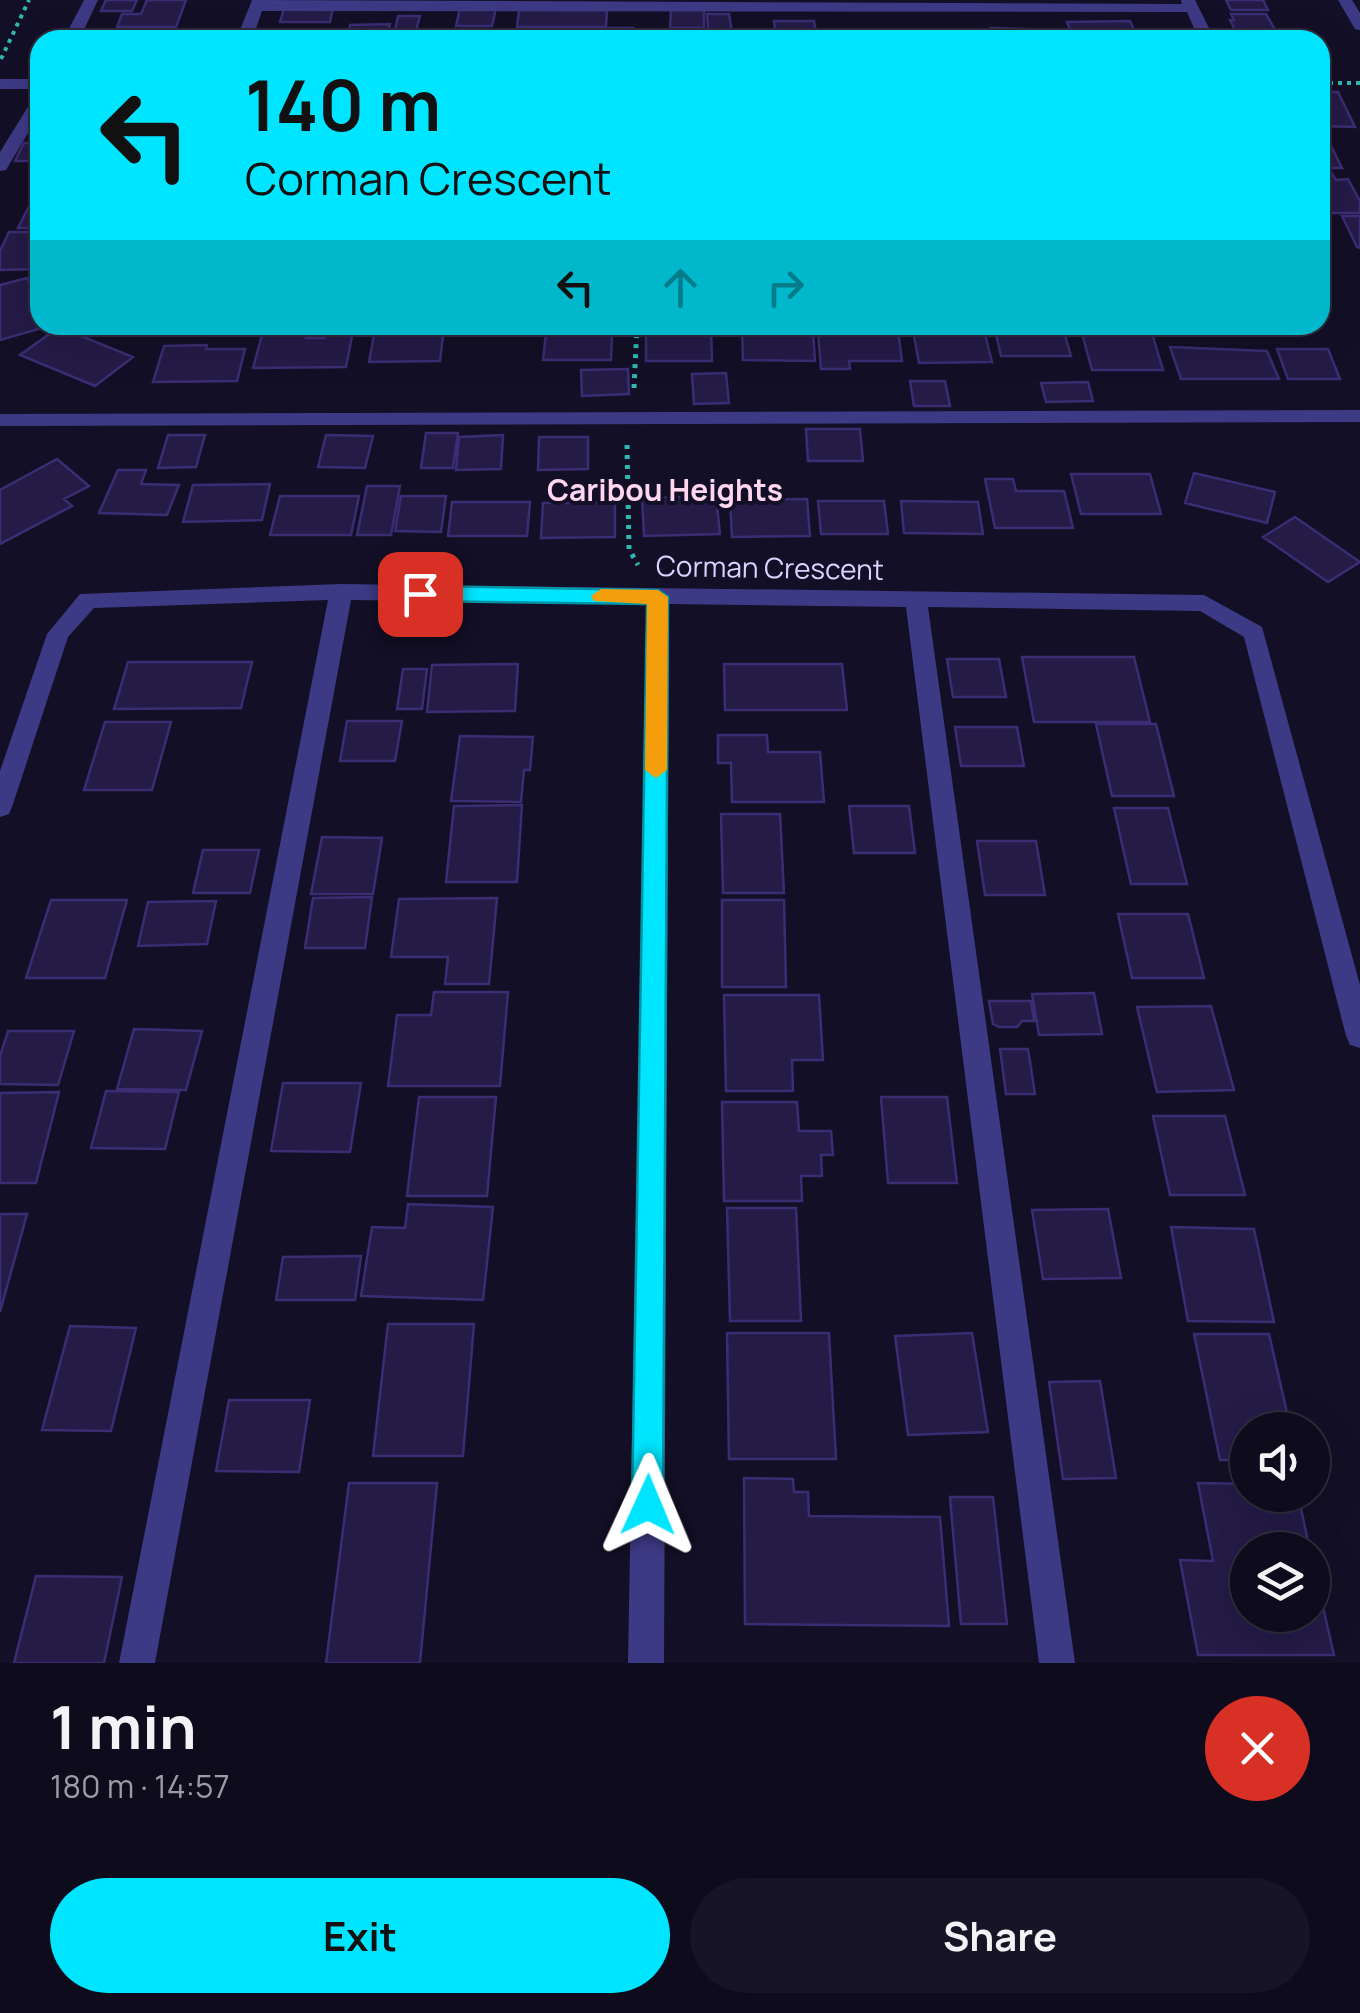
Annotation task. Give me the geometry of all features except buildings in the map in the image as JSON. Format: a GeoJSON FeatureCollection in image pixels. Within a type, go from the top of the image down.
{"type":"FeatureCollection","features":[{"type":"Feature","properties":{"kind":"street"},"geometry":{"type":"LineString","coordinates":[[75,30],[91,0]]}},
{"type":"Feature","properties":{"kind":"street"},"geometry":{"type":"LineString","coordinates":[[1345,0],[1360,26]]}},
{"type":"Feature","properties":{"kind":"street"},"geometry":{"type":"LineString","coordinates":[[248,30],[258,4],[1190,4],[1202,30]]}},
{"type":"Feature","properties":{"kind":"street"},"geometry":{"type":"LineString","coordinates":[[0,84],[30,84]]}},
{"type":"Feature","properties":{"kind":"street"},"geometry":{"type":"LineString","coordinates":[[0,166],[30,116]]}},
{"type":"Feature","properties":{"kind":"street"},"geometry":{"type":"LineString","coordinates":[[0,420],[1360,416]]}},
{"type":"Feature","properties":{"kind":"street"},"geometry":{"type":"LineString","coordinates":[[137,1663],[342,592]]}},
{"type":"Feature","properties":{"kind":"street","name":"Corman Crescent"},"geometry":{"type":"LineString","coordinates":[[0,807],[58,634],[88,600],[342,592],[1204,603],[1254,633],[1360,1036]]}},
{"type":"Feature","properties":{"kind":"street"},"geometry":{"type":"LineString","coordinates":[[646,1663],[658,597]]}},
{"type":"Feature","properties":{"kind":"street"},"geometry":{"type":"LineString","coordinates":[[916,599],[1057,1663]]}},
{"type":"Feature","properties":{"kind":"path"},"geometry":{"type":"LineString","coordinates":[[0,60],[29,0]]}},
{"type":"Feature","properties":{"kind":"path"},"geometry":{"type":"LineString","coordinates":[[1330,83],[1360,83]]}},
{"type":"Feature","properties":{"kind":"path"},"geometry":{"type":"LineString","coordinates":[[637,335],[636,380],[626,419],[629,549],[658,597]]}},
{"type":"Feature","properties":{"kind":"slow traffic"},"geometry":{"type":"LineString","coordinates":[[601,596],[658,597],[656,770]]}},
{"type":"Feature","properties":{"kind":"district","name":"Caribou Heights"},"geometry":{"type":"Point","coordinates":[665,491]}},
{"type":"Feature","properties":{"kind":"route"},"geometry":{"type":"LineString","coordinates":[[420,594],[658,597],[648,1505]]}}]}
